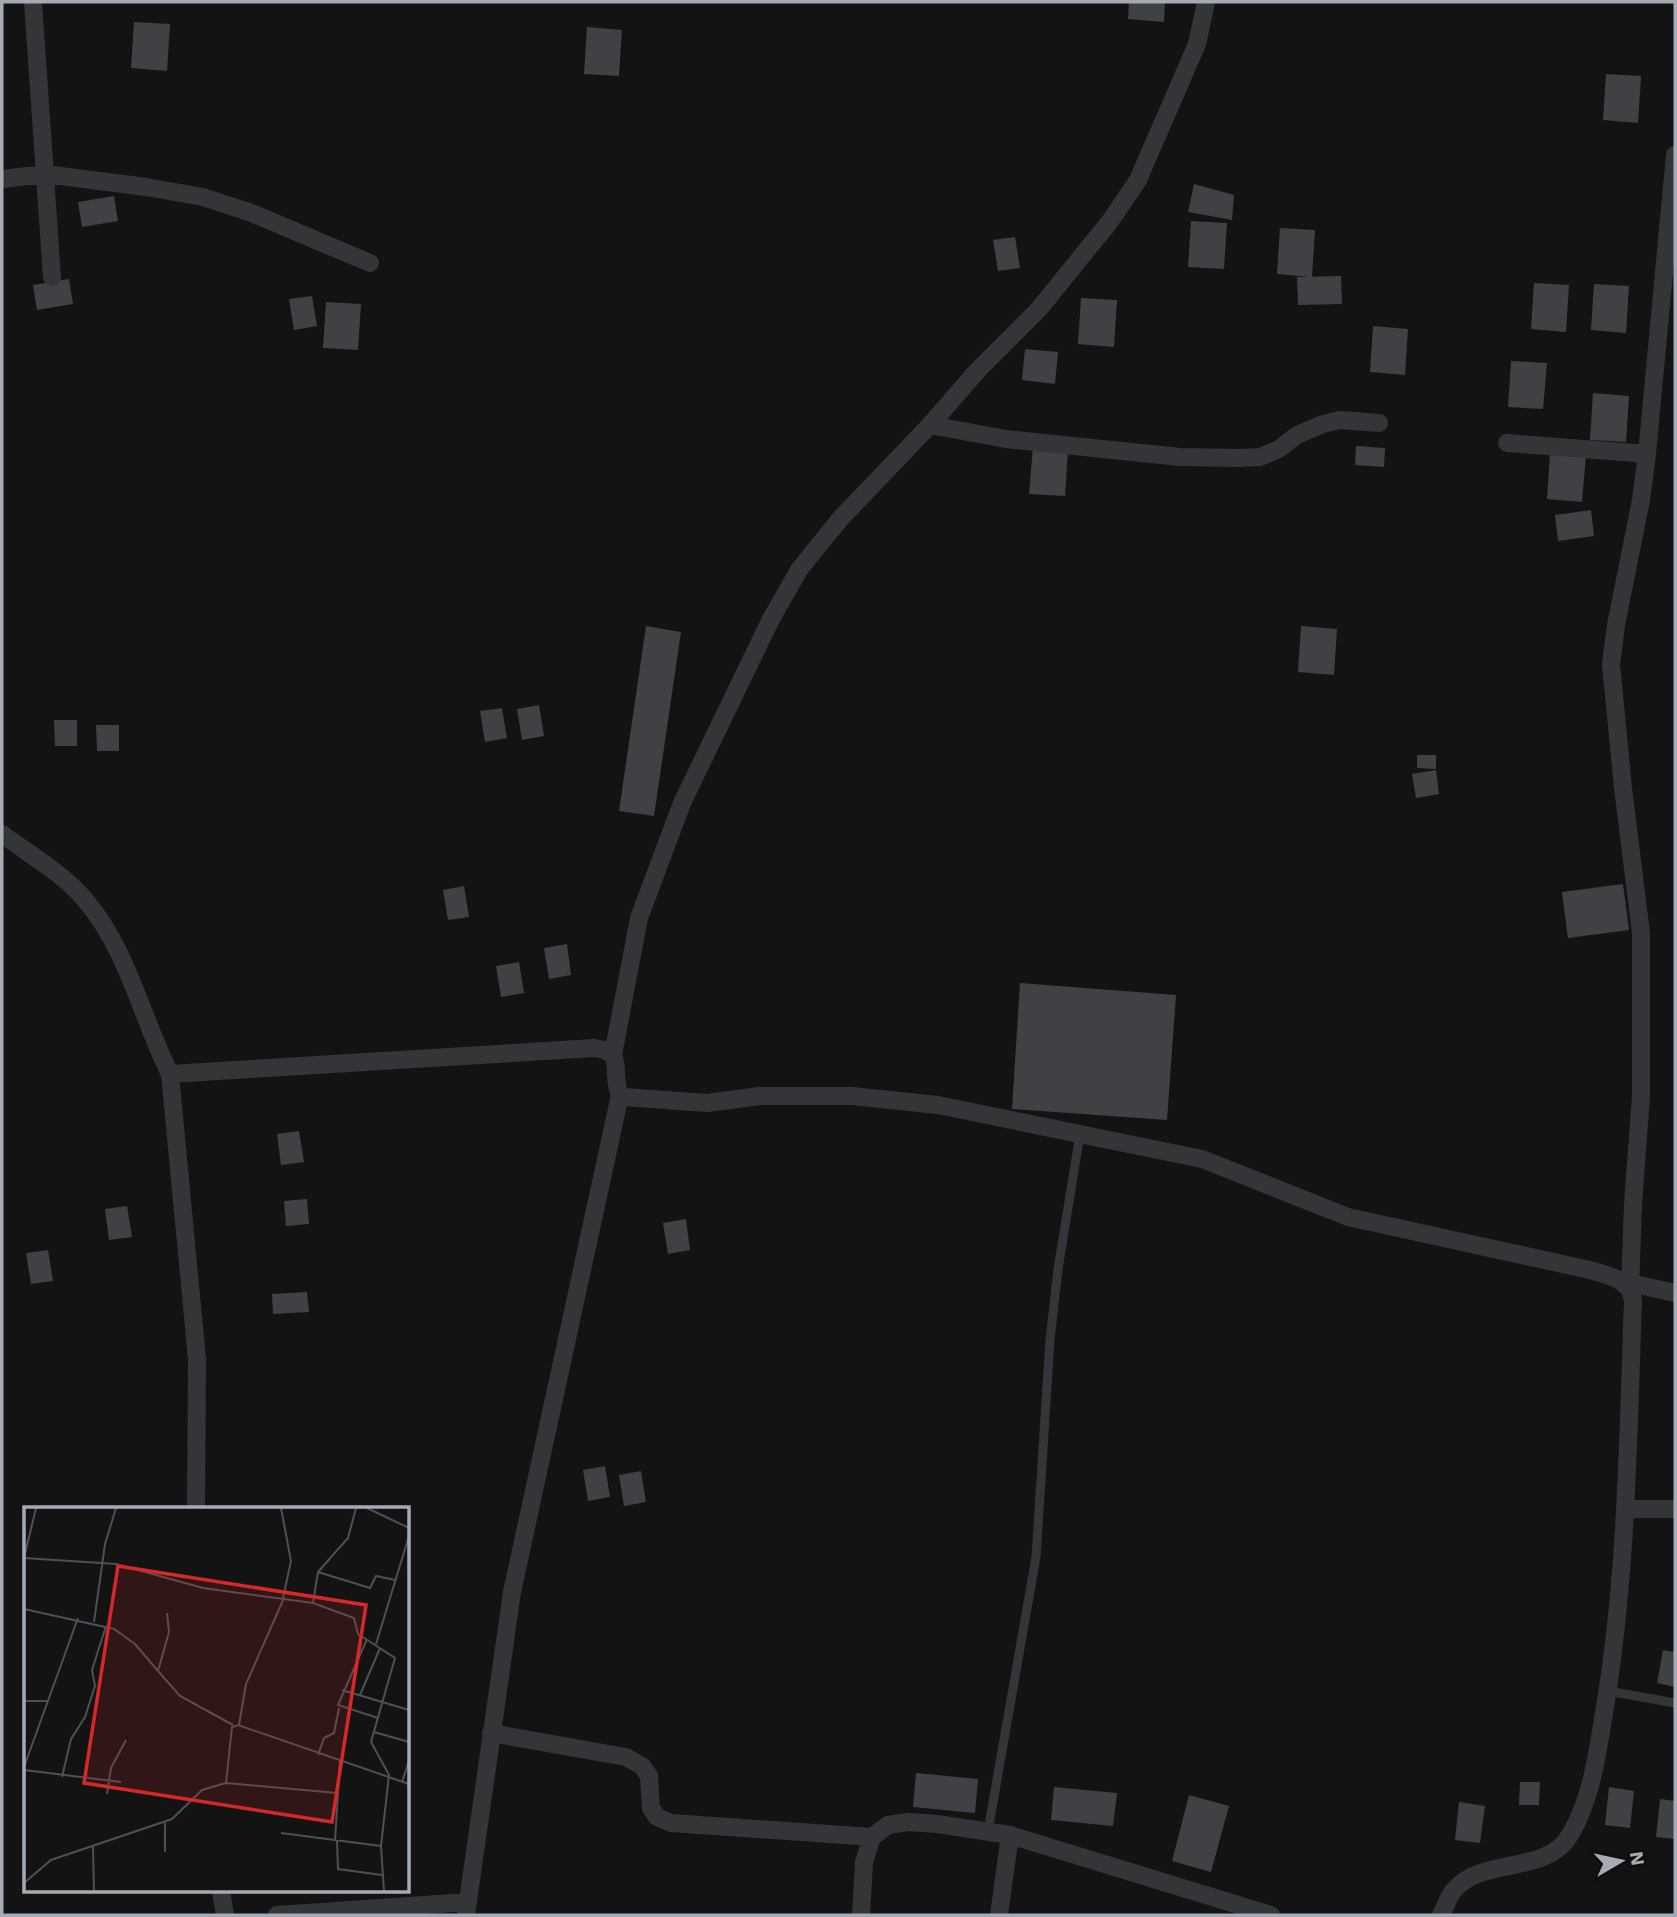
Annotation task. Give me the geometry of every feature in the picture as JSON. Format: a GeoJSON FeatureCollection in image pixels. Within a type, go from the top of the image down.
{"type":"FeatureCollection","features":[{"type":"Feature","properties":{"kind":"street"},"geometry":{"type":"LineString","coordinates":[[33,2],[52,276]]}},
{"type":"Feature","properties":{"kind":"street"},"geometry":{"type":"LineString","coordinates":[[277,1915],[467,1908],[512,1592],[620,1096],[614,1083],[616,1070],[613,1055],[639,918],[682,803],[771,619],[799,570],[841,518],[930,425],[978,370],[1039,309],[1111,220],[1138,180],[1197,44],[1206,2]]}},
{"type":"Feature","properties":{"kind":"street"},"geometry":{"type":"LineString","coordinates":[[1441,1915],[1452,1892],[1464,1882],[1546,1856],[1569,1838],[1583,1811],[1595,1765],[1613,1659],[1626,1509],[1633,1300],[1630,1287],[1633,1204],[1641,1096],[1641,933],[1611,664],[1647,454],[1675,155]]}},
{"type":"Feature","properties":{"kind":"street"},"geometry":{"type":"LineString","coordinates":[[2,179],[45,174],[202,197],[249,212],[370,263]]}},
{"type":"Feature","properties":{"kind":"street"},"geometry":{"type":"LineString","coordinates":[[930,425],[1006,439],[1180,457],[1241,458],[1261,457],[1279,449],[1297,435],[1322,424],[1340,420],[1379,423]]}},
{"type":"Feature","properties":{"kind":"street"},"geometry":{"type":"LineString","coordinates":[[1507,443],[1647,454]]}},
{"type":"Feature","properties":{"kind":"street"},"geometry":{"type":"LineString","coordinates":[[2,834],[54,872],[85,899],[104,924],[170,1074],[197,1359],[196,1507]]}},
{"type":"Feature","properties":{"kind":"street"},"geometry":{"type":"LineString","coordinates":[[170,1074],[594,1048],[613,1055]]}},
{"type":"Feature","properties":{"kind":"street"},"geometry":{"type":"LineString","coordinates":[[620,1096],[707,1103],[760,1096],[852,1096],[937,1105],[1202,1159],[1348,1217],[1590,1270],[1616,1278],[1630,1287],[1675,1293]]}},
{"type":"Feature","properties":{"kind":"street"},"geometry":{"type":"LineString","coordinates":[[1626,1509],[1675,1509]]}},
{"type":"Feature","properties":{"kind":"street"},"geometry":{"type":"LineString","coordinates":[[491,1733],[626,1757],[642,1766],[649,1776],[651,1808],[657,1817],[671,1823],[872,1837]]}},
{"type":"Feature","properties":{"kind":"street"},"geometry":{"type":"LineString","coordinates":[[861,1915],[864,1862],[872,1837],[888,1825],[908,1822],[1010,1835],[1271,1915]]}},
{"type":"Feature","properties":{"kind":"street"},"geometry":{"type":"LineString","coordinates":[[999,1915],[1010,1835]]}},
{"type":"Feature","properties":{"kind":"street"},"geometry":{"type":"LineString","coordinates":[[221,1892],[225,1915]]}},
{"type":"Feature","properties":{"kind":"lane"},"geometry":{"type":"LineString","coordinates":[[988,1831],[1036,1557],[1058,1269],[1080,1134]]}},
{"type":"Feature","properties":{"kind":"lane"},"geometry":{"type":"LineString","coordinates":[[1608,1691],[1675,1703]]}},
{"type":"Feature","properties":{"kind":"building"},"geometry":{"type":"Polygon","coordinates":[[[1129,2],[1165,2],[1164,22],[1128,19],[1129,2]]]}},
{"type":"Feature","properties":{"kind":"building"},"geometry":{"type":"Polygon","coordinates":[[[134,22],[170,24],[167,71],[131,68],[134,22]]]}},
{"type":"Feature","properties":{"kind":"building"},"geometry":{"type":"Polygon","coordinates":[[[587,27],[622,30],[619,76],[584,74],[587,27]]]}},
{"type":"Feature","properties":{"kind":"building"},"geometry":{"type":"Polygon","coordinates":[[[1606,74],[1641,76],[1638,123],[1603,120],[1606,74]]]}},
{"type":"Feature","properties":{"kind":"building"},"geometry":{"type":"Polygon","coordinates":[[[1194,184],[1234,195],[1232,220],[1188,212],[1194,184]]]}},
{"type":"Feature","properties":{"kind":"building"},"geometry":{"type":"Polygon","coordinates":[[[114,196],[118,221],[82,227],[78,202],[114,196]]]}},
{"type":"Feature","properties":{"kind":"building"},"geometry":{"type":"Polygon","coordinates":[[[1191,221],[1227,223],[1224,269],[1188,267],[1191,221]]]}},
{"type":"Feature","properties":{"kind":"building"},"geometry":{"type":"Polygon","coordinates":[[[1280,228],[1315,230],[1312,277],[1277,274],[1280,228]]]}},
{"type":"Feature","properties":{"kind":"building"},"geometry":{"type":"Polygon","coordinates":[[[1015,237],[1020,268],[998,271],[993,240],[1015,237]]]}},
{"type":"Feature","properties":{"kind":"building"},"geometry":{"type":"Polygon","coordinates":[[[1341,276],[1342,304],[1298,305],[1297,277],[1341,276]]]}},
{"type":"Feature","properties":{"kind":"building"},"geometry":{"type":"Polygon","coordinates":[[[69,279],[73,304],[37,310],[33,285],[69,279]]]}},
{"type":"Feature","properties":{"kind":"building"},"geometry":{"type":"Polygon","coordinates":[[[1534,283],[1569,285],[1566,332],[1531,329],[1534,283]]]}},
{"type":"Feature","properties":{"kind":"building"},"geometry":{"type":"Polygon","coordinates":[[[1594,284],[1629,286],[1626,333],[1591,330],[1594,284]]]}},
{"type":"Feature","properties":{"kind":"building"},"geometry":{"type":"Polygon","coordinates":[[[312,296],[317,326],[294,330],[289,299],[312,296]]]}},
{"type":"Feature","properties":{"kind":"building"},"geometry":{"type":"Polygon","coordinates":[[[1081,298],[1117,300],[1114,347],[1078,344],[1081,298]]]}},
{"type":"Feature","properties":{"kind":"building"},"geometry":{"type":"Polygon","coordinates":[[[326,302],[361,304],[358,350],[323,348],[326,302]]]}},
{"type":"Feature","properties":{"kind":"building"},"geometry":{"type":"Polygon","coordinates":[[[1373,326],[1408,329],[1405,375],[1370,372],[1373,326]]]}},
{"type":"Feature","properties":{"kind":"building"},"geometry":{"type":"Polygon","coordinates":[[[1025,349],[1058,352],[1055,384],[1022,380],[1025,349]]]}},
{"type":"Feature","properties":{"kind":"building"},"geometry":{"type":"Polygon","coordinates":[[[1511,361],[1547,363],[1543,409],[1508,407],[1511,361]]]}},
{"type":"Feature","properties":{"kind":"building"},"geometry":{"type":"Polygon","coordinates":[[[1593,393],[1629,396],[1626,442],[1590,440],[1593,393]]]}},
{"type":"Feature","properties":{"kind":"building"},"geometry":{"type":"Polygon","coordinates":[[[1356,446],[1385,448],[1384,467],[1355,465],[1356,446]]]}},
{"type":"Feature","properties":{"kind":"building"},"geometry":{"type":"Polygon","coordinates":[[[1033,447],[1068,450],[1065,496],[1029,494],[1033,447]]]}},
{"type":"Feature","properties":{"kind":"building"},"geometry":{"type":"Polygon","coordinates":[[[1550,453],[1586,455],[1582,502],[1547,499],[1550,453]]]}},
{"type":"Feature","properties":{"kind":"building"},"geometry":{"type":"Polygon","coordinates":[[[1591,510],[1594,536],[1558,541],[1555,515],[1591,510]]]}},
{"type":"Feature","properties":{"kind":"building"},"geometry":{"type":"Polygon","coordinates":[[[646,626],[681,632],[654,816],[619,811],[646,626]]]}},
{"type":"Feature","properties":{"kind":"building"},"geometry":{"type":"Polygon","coordinates":[[[1301,626],[1337,629],[1334,675],[1298,672],[1301,626]]]}},
{"type":"Feature","properties":{"kind":"building"},"geometry":{"type":"Polygon","coordinates":[[[539,705],[544,736],[522,740],[517,709],[539,705]]]}},
{"type":"Feature","properties":{"kind":"building"},"geometry":{"type":"Polygon","coordinates":[[[502,708],[507,738],[485,742],[480,711],[502,708]]]}},
{"type":"Feature","properties":{"kind":"building"},"geometry":{"type":"Polygon","coordinates":[[[54,720],[77,720],[77,746],[55,746],[54,720]]]}},
{"type":"Feature","properties":{"kind":"building"},"geometry":{"type":"Polygon","coordinates":[[[96,725],[119,725],[119,751],[97,751],[96,725]]]}},
{"type":"Feature","properties":{"kind":"building"},"geometry":{"type":"Polygon","coordinates":[[[1417,755],[1436,755],[1436,769],[1417,768],[1417,755]]]}},
{"type":"Feature","properties":{"kind":"building"},"geometry":{"type":"Polygon","coordinates":[[[1436,770],[1439,794],[1416,798],[1412,774],[1436,770]]]}},
{"type":"Feature","properties":{"kind":"building"},"geometry":{"type":"Polygon","coordinates":[[[1623,884],[1629,930],[1568,938],[1562,892],[1623,884]]]}},
{"type":"Feature","properties":{"kind":"building"},"geometry":{"type":"Polygon","coordinates":[[[464,886],[469,917],[448,920],[443,890],[464,886]]]}},
{"type":"Feature","properties":{"kind":"building"},"geometry":{"type":"Polygon","coordinates":[[[567,944],[571,975],[549,979],[544,948],[567,944]]]}},
{"type":"Feature","properties":{"kind":"building"},"geometry":{"type":"Polygon","coordinates":[[[519,962],[524,993],[501,997],[496,966],[519,962]]]}},
{"type":"Feature","properties":{"kind":"building"},"geometry":{"type":"Polygon","coordinates":[[[1020,983],[1176,995],[1167,1120],[1012,1109],[1020,983]]]}},
{"type":"Feature","properties":{"kind":"building"},"geometry":{"type":"Polygon","coordinates":[[[299,1131],[304,1162],[281,1165],[277,1134],[299,1131]]]}},
{"type":"Feature","properties":{"kind":"building"},"geometry":{"type":"Polygon","coordinates":[[[307,1199],[309,1224],[286,1226],[284,1201],[307,1199]]]}},
{"type":"Feature","properties":{"kind":"building"},"geometry":{"type":"Polygon","coordinates":[[[127,1206],[132,1237],[109,1240],[105,1209],[127,1206]]]}},
{"type":"Feature","properties":{"kind":"building"},"geometry":{"type":"Polygon","coordinates":[[[686,1219],[690,1250],[668,1254],[663,1223],[686,1219]]]}},
{"type":"Feature","properties":{"kind":"building"},"geometry":{"type":"Polygon","coordinates":[[[48,1250],[53,1281],[31,1284],[26,1253],[48,1250]]]}},
{"type":"Feature","properties":{"kind":"building"},"geometry":{"type":"Polygon","coordinates":[[[307,1292],[309,1312],[273,1314],[272,1294],[307,1292]]]}},
{"type":"Feature","properties":{"kind":"building"},"geometry":{"type":"Polygon","coordinates":[[[605,1466],[610,1497],[588,1501],[583,1470],[605,1466]]]}},
{"type":"Feature","properties":{"kind":"building"},"geometry":{"type":"Polygon","coordinates":[[[641,1471],[646,1502],[624,1506],[619,1475],[641,1471]]]}},
{"type":"Feature","properties":{"kind":"building"},"geometry":{"type":"Polygon","coordinates":[[[1663,1650],[1675,1652],[1675,1687],[1657,1683],[1663,1650]]]}},
{"type":"Feature","properties":{"kind":"building"},"geometry":{"type":"Polygon","coordinates":[[[916,1773],[978,1779],[975,1813],[913,1807],[916,1773]]]}},
{"type":"Feature","properties":{"kind":"building"},"geometry":{"type":"Polygon","coordinates":[[[1520,1782],[1540,1782],[1539,1805],[1519,1805],[1520,1782]]]}},
{"type":"Feature","properties":{"kind":"building"},"geometry":{"type":"Polygon","coordinates":[[[1054,1787],[1117,1793],[1113,1826],[1051,1820],[1054,1787]]]}},
{"type":"Feature","properties":{"kind":"building"},"geometry":{"type":"Polygon","coordinates":[[[1609,1787],[1634,1791],[1630,1828],[1605,1825],[1609,1787]]]}},
{"type":"Feature","properties":{"kind":"building"},"geometry":{"type":"Polygon","coordinates":[[[1189,1795],[1229,1806],[1211,1872],[1172,1861],[1189,1795]]]}},
{"type":"Feature","properties":{"kind":"building"},"geometry":{"type":"Polygon","coordinates":[[[1660,1799],[1675,1801],[1675,1839],[1656,1837],[1660,1799]]]}},
{"type":"Feature","properties":{"kind":"building"},"geometry":{"type":"Polygon","coordinates":[[[1459,1802],[1485,1806],[1480,1843],[1455,1840],[1459,1802]]]}}]}
